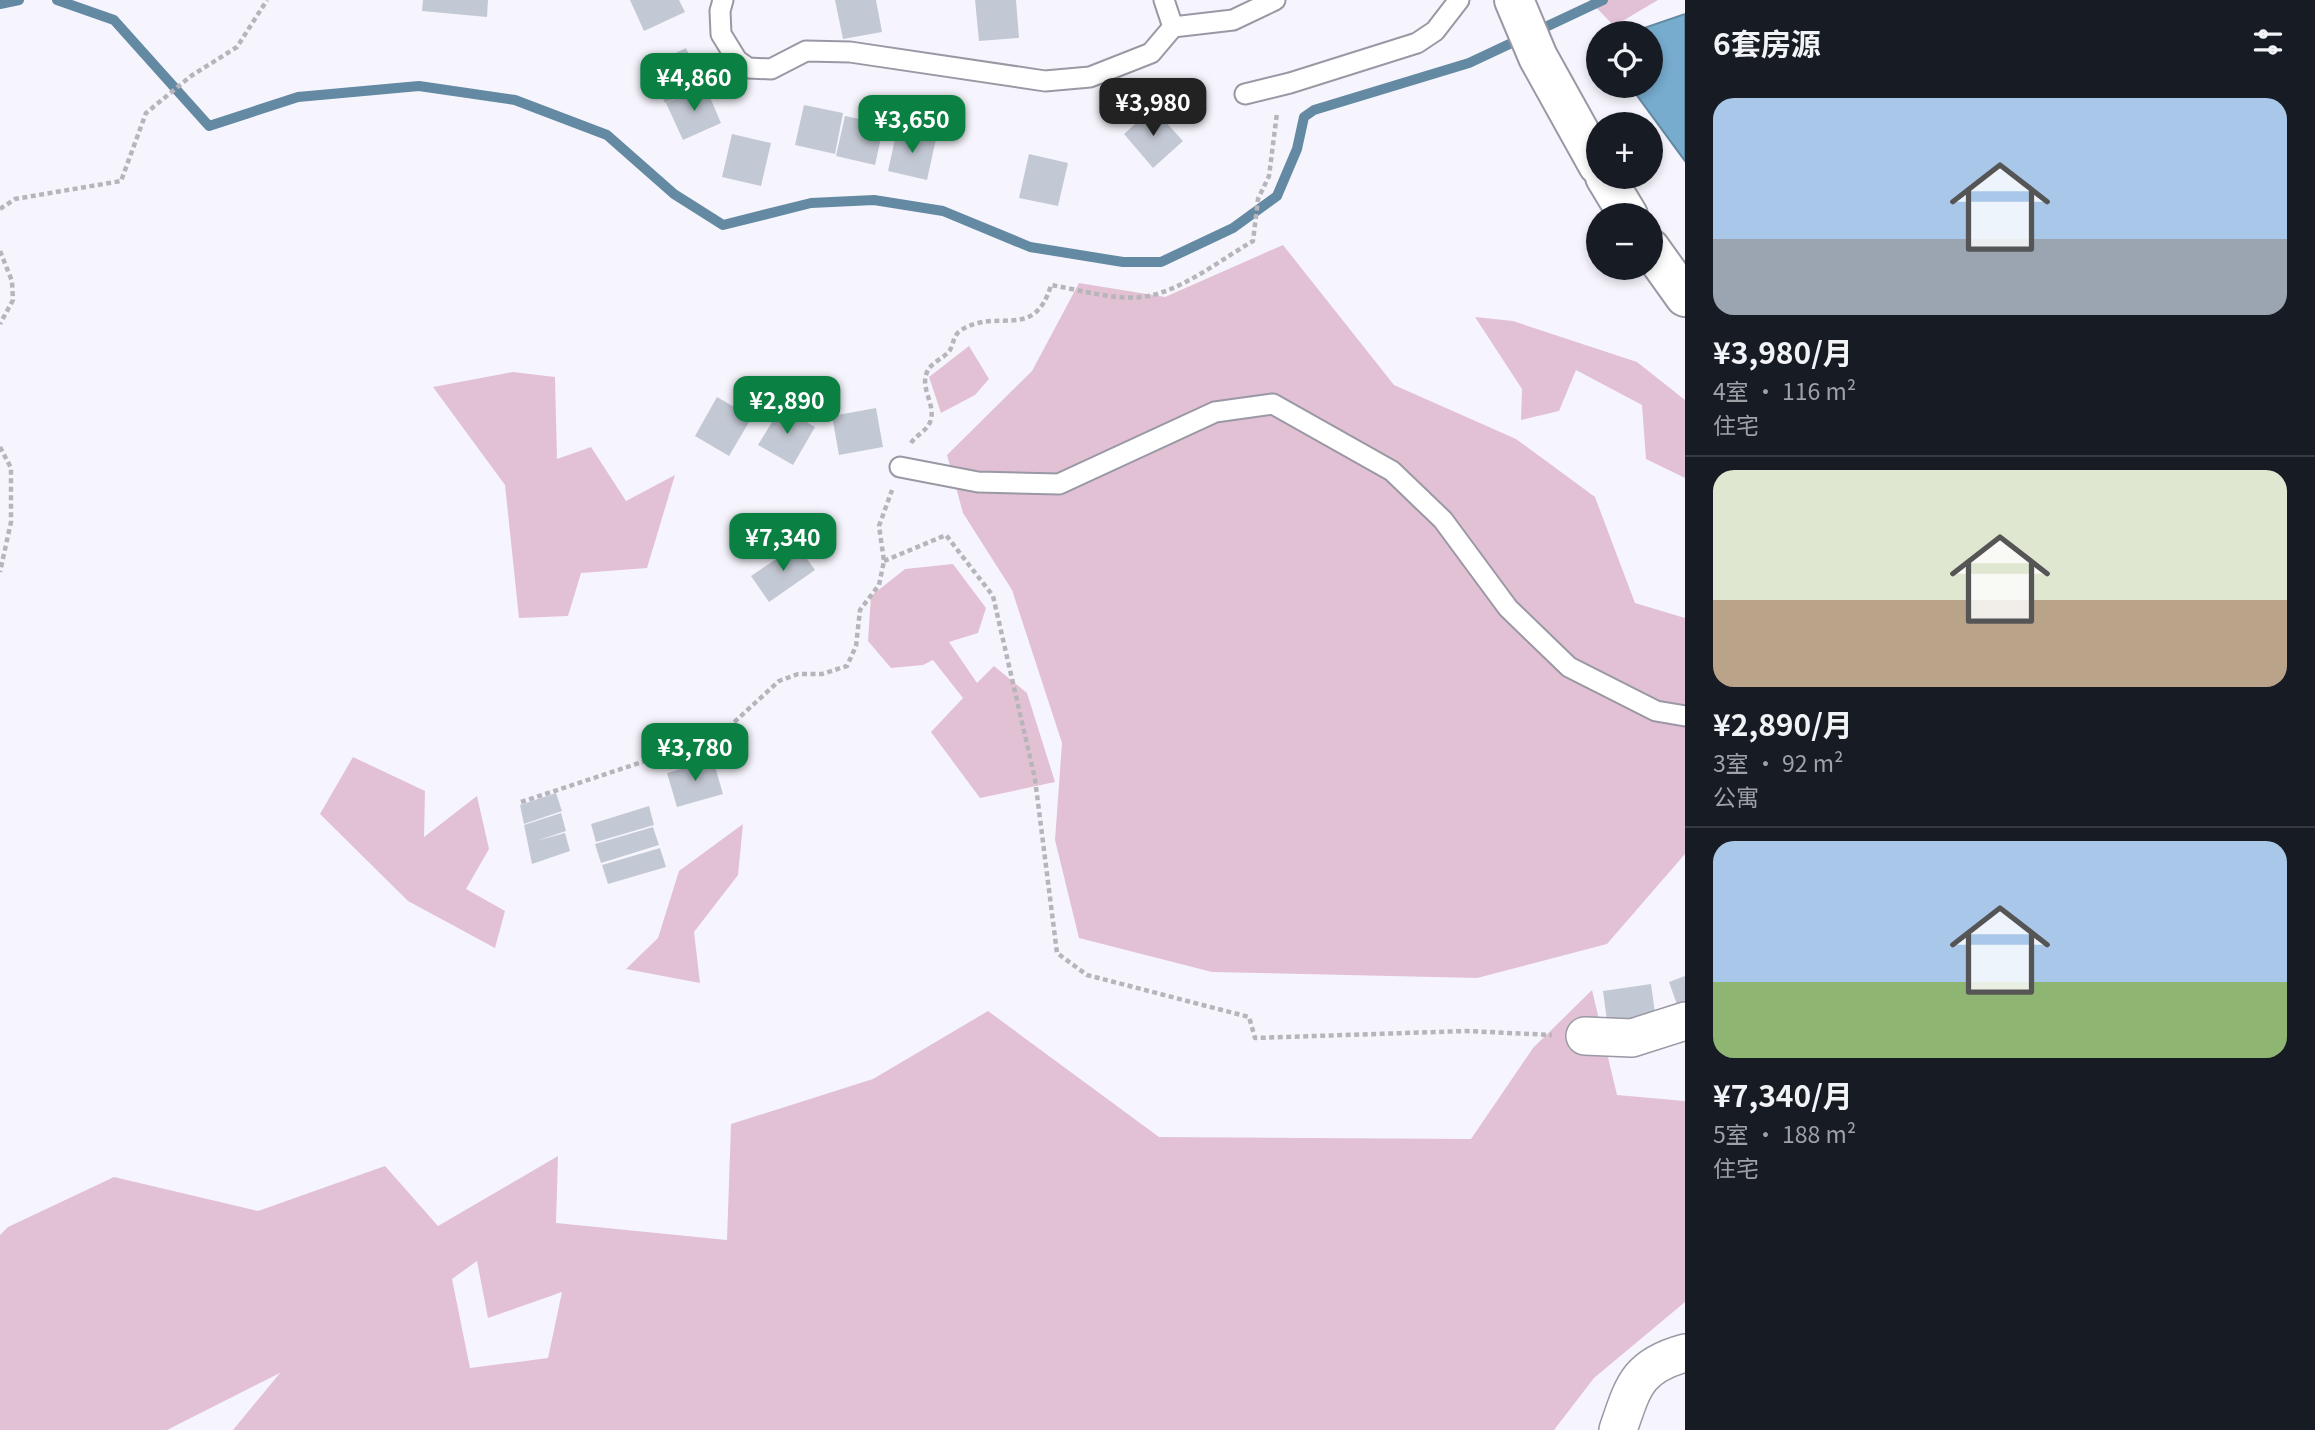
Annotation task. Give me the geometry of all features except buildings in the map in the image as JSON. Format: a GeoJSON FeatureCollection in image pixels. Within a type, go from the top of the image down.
{"type":"FeatureCollection","features":[{"type":"Feature","properties":{"kind":"main road"},"geometry":{"type":"LineString","coordinates":[[1514,1],[1538,57],[1586,143]]}},
{"type":"Feature","properties":{"kind":"main road"},"geometry":{"type":"LineString","coordinates":[[1663,266],[1685,297]]}},
{"type":"Feature","properties":{"kind":"street"},"geometry":{"type":"LineString","coordinates":[[1585,1036],[1632,1038],[1685,1021]]}},
{"type":"Feature","properties":{"kind":"street"},"geometry":{"type":"LineString","coordinates":[[1618,1430],[1640,1375],[1660,1360],[1685,1353]]}},
{"type":"Feature","properties":{"kind":"lane"},"geometry":{"type":"LineString","coordinates":[[723,0],[720,11],[721,34],[737,60],[748,68],[771,69],[806,51],[850,51],[1045,80],[1090,77],[1151,53],[1173,27],[1233,20],[1275,0]]}},
{"type":"Feature","properties":{"kind":"lane"},"geometry":{"type":"LineString","coordinates":[[1164,0],[1173,27]]}},
{"type":"Feature","properties":{"kind":"lane"},"geometry":{"type":"LineString","coordinates":[[1245,94],[1290,83],[1416,43],[1435,31],[1459,0]]}},
{"type":"Feature","properties":{"kind":"lane"},"geometry":{"type":"LineString","coordinates":[[901,467],[978,482],[1059,484],[1216,412],[1273,404],[1392,471],[1443,520],[1508,608],[1569,667],[1656,711],[1685,716]]}},
{"type":"Feature","properties":{"kind":"path"},"geometry":{"type":"LineString","coordinates":[[0,209],[15,199],[121,181],[146,113],[191,76],[237,47],[267,0]]}},
{"type":"Feature","properties":{"kind":"path"},"geometry":{"type":"LineString","coordinates":[[521,802],[718,737],[779,681],[798,674],[822,674],[847,666],[856,646],[860,610],[879,585],[884,561],[879,526],[916,436],[927,428],[932,418],[925,382],[928,370],[949,351],[956,334],[969,326],[987,321],[1029,319],[1039,310],[1051,285],[1108,295],[1152,295],[1184,281],[1253,241],[1258,199],[1269,176],[1279,102],[1290,83]]}},
{"type":"Feature","properties":{"kind":"path"},"geometry":{"type":"LineString","coordinates":[[0,251],[12,281],[13,300],[0,324]]}},
{"type":"Feature","properties":{"kind":"path"},"geometry":{"type":"LineString","coordinates":[[0,447],[11,468],[11,522],[0,572]]}},
{"type":"Feature","properties":{"kind":"path"},"geometry":{"type":"LineString","coordinates":[[884,561],[946,535],[993,596],[1035,779],[1057,953],[1087,975],[1250,1017],[1255,1038],[1466,1031],[1585,1036]]}},
{"type":"Feature","properties":{"kind":"shaded area"},"geometry":{"type":"Polygon","coordinates":[[[1589,0],[1658,0],[1622,21],[1609,21],[1589,0]]]}},
{"type":"Feature","properties":{"kind":"shaded area"},"geometry":{"type":"Polygon","coordinates":[[[1283,245],[1394,385],[1516,439],[1595,497],[1635,603],[1685,618],[1685,854],[1607,944],[1477,978],[1212,972],[1079,938],[1055,840],[1062,743],[1012,590],[963,513],[947,455],[1032,371],[1079,283],[1165,297],[1283,245]]]}},
{"type":"Feature","properties":{"kind":"shaded area"},"geometry":{"type":"Polygon","coordinates":[[[1475,317],[1513,321],[1637,362],[1685,400],[1685,478],[1646,459],[1642,405],[1576,370],[1559,411],[1521,420],[1522,389],[1475,317]]]}},
{"type":"Feature","properties":{"kind":"shaded area"},"geometry":{"type":"Polygon","coordinates":[[[969,346],[989,379],[975,395],[941,413],[929,377],[969,346]]]}},
{"type":"Feature","properties":{"kind":"shaded area"},"geometry":{"type":"Polygon","coordinates":[[[513,372],[555,377],[557,459],[591,447],[626,501],[675,475],[647,568],[581,573],[568,616],[519,618],[505,485],[433,387],[513,372]]]}},
{"type":"Feature","properties":{"kind":"shaded area"},"geometry":{"type":"Polygon","coordinates":[[[953,564],[986,608],[978,633],[949,642],[977,683],[994,666],[1027,693],[1055,782],[980,798],[931,732],[963,698],[933,660],[923,665],[891,668],[868,641],[871,596],[905,569],[953,564]]]}},
{"type":"Feature","properties":{"kind":"shaded area"},"geometry":{"type":"Polygon","coordinates":[[[353,757],[425,791],[424,837],[477,796],[489,849],[466,889],[505,911],[495,948],[408,901],[320,814],[353,757]]]}},
{"type":"Feature","properties":{"kind":"shaded area"},"geometry":{"type":"Polygon","coordinates":[[[743,824],[738,875],[694,932],[700,983],[626,969],[658,938],[679,871],[743,824]]]}},
{"type":"Feature","properties":{"kind":"shaded area"},"geometry":{"type":"Polygon","coordinates":[[[1592,990],[1617,1095],[1685,1101],[1685,1302],[1594,1378],[1554,1430],[233,1430],[280,1373],[167,1430],[0,1430],[0,1235],[8,1227],[114,1177],[258,1211],[385,1166],[438,1226],[558,1156],[556,1223],[727,1240],[731,1124],[873,1079],[988,1011],[1159,1137],[1471,1139],[1533,1048],[1592,990]],[[477,1261],[452,1279],[470,1368],[548,1358],[562,1292],[488,1318],[477,1261]]]}},
{"type":"Feature","properties":{"kind":"water"},"geometry":{"type":"Polygon","coordinates":[[[1685,14],[1685,161],[1663,131],[1663,112],[1649,112],[1639,98],[1663,98],[1663,22],[1685,14]]]}},
{"type":"Feature","properties":{"kind":"waterway"},"geometry":{"type":"LineString","coordinates":[[0,4],[19,0]]}},
{"type":"Feature","properties":{"kind":"waterway"},"geometry":{"type":"LineString","coordinates":[[57,0],[114,20],[209,126],[298,97],[419,86],[515,100],[607,135],[674,194],[723,225],[811,203],[874,200],[943,211],[1030,247],[1123,262],[1161,262],[1233,228],[1277,196],[1297,149],[1304,117],[1314,110],[1469,63],[1603,0]]}}]}
